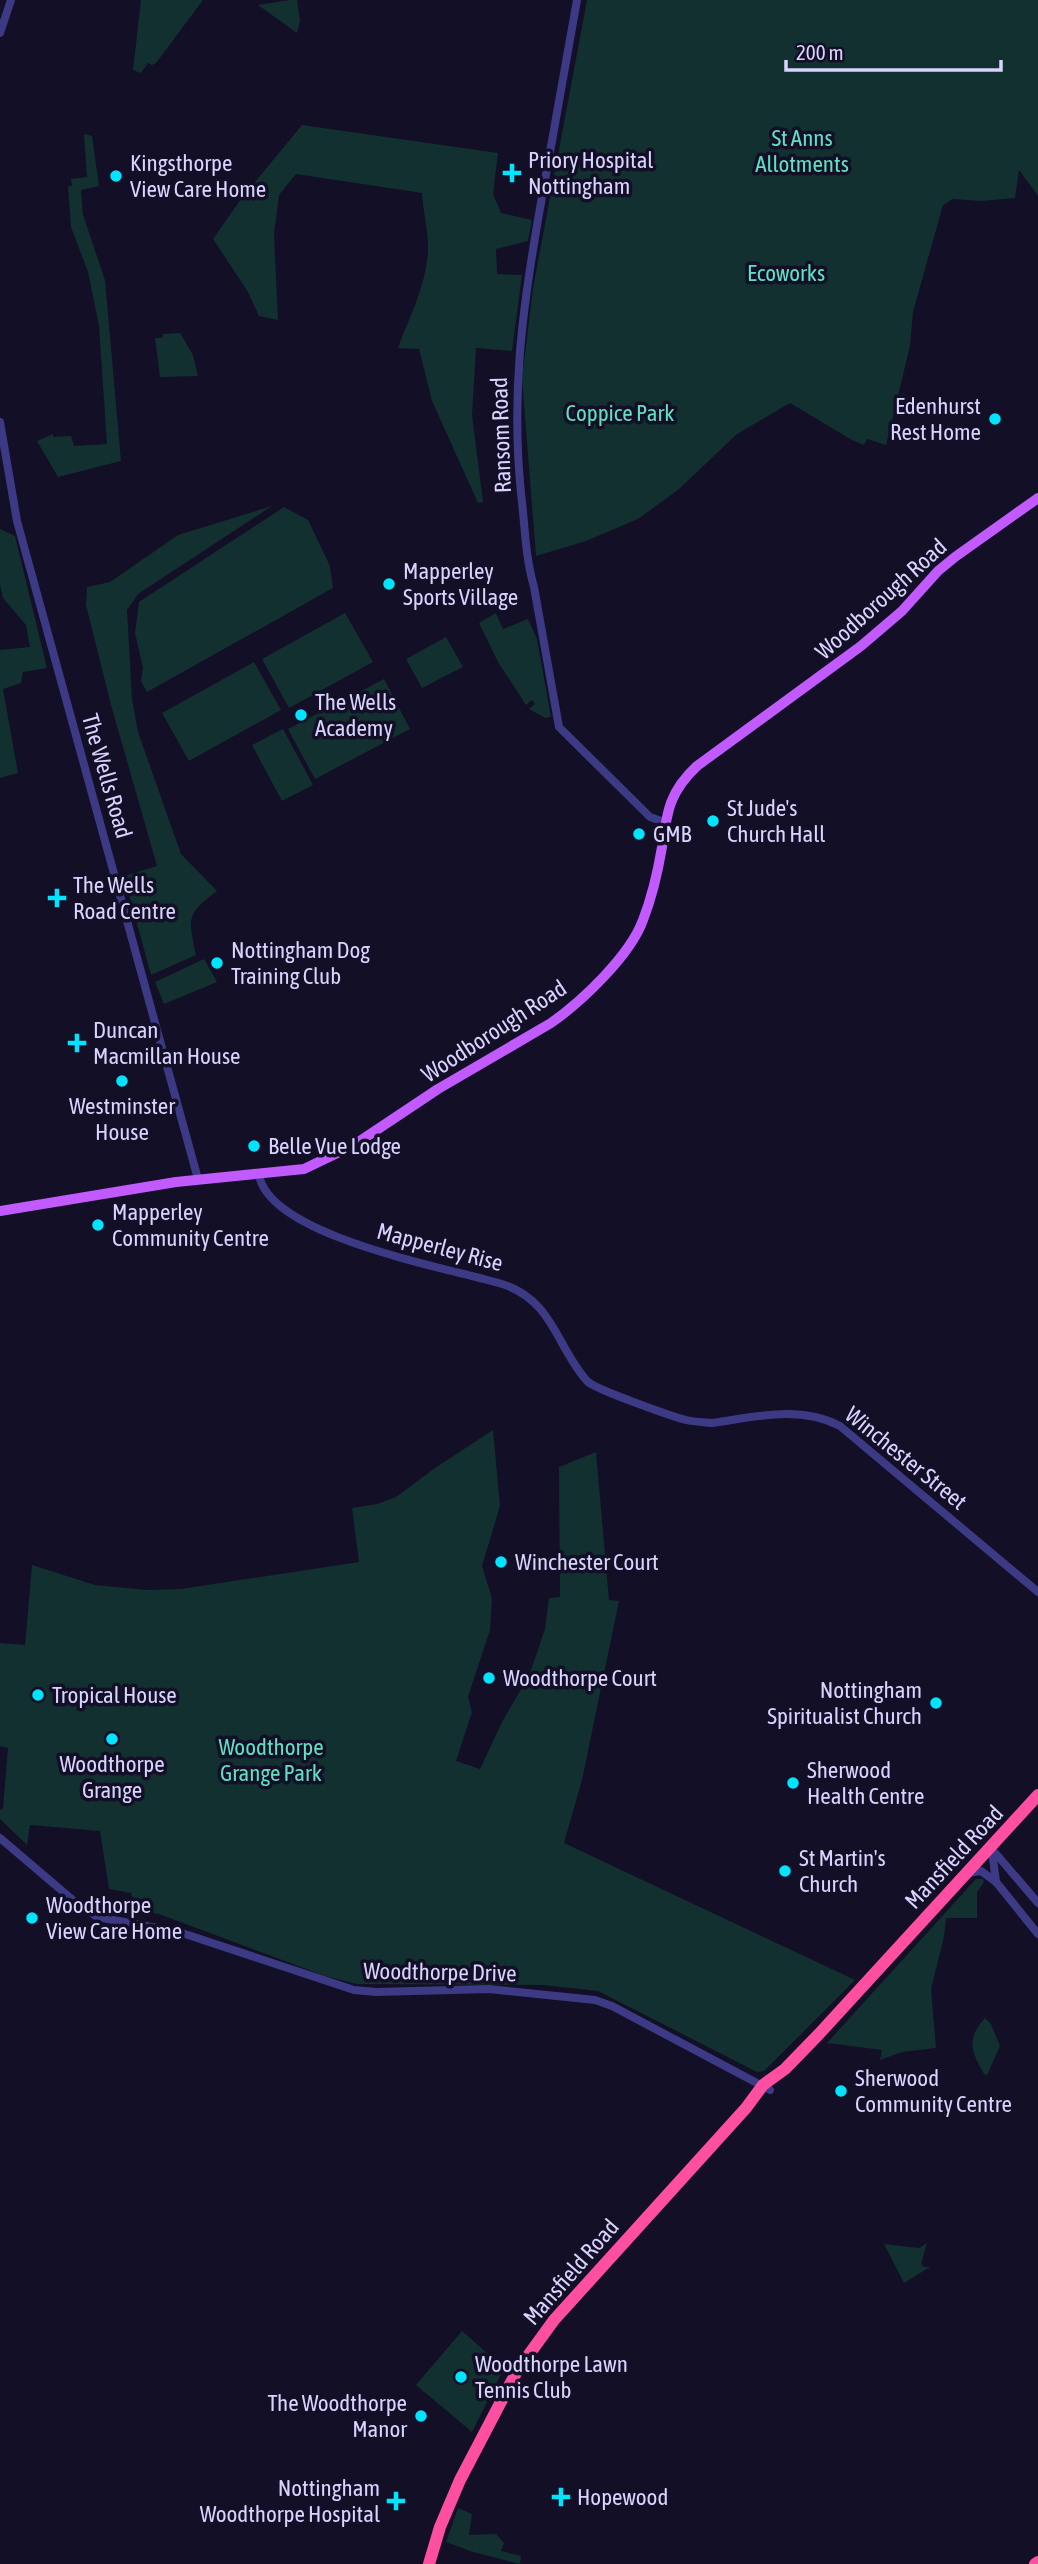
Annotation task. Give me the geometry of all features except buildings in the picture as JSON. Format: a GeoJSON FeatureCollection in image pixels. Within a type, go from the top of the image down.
{"type":"FeatureCollection","features":[{"type":"Feature","properties":{"kind":"highway","name":"Mansfield Road"},"geometry":{"type":"LineString","coordinates":[[429,2564],[440,2527],[460,2480],[517,2371],[561,2311],[746,2108],[992,1848],[1038,1795]]}},
{"type":"Feature","properties":{"kind":"main road","name":"Woodborough Road"},"geometry":{"type":"LineString","coordinates":[[0,1211],[198,1180],[296,1171],[331,1158],[380,1129],[438,1089],[568,1011],[595,985],[631,944],[637,933],[658,866],[669,804],[682,780],[697,766],[861,646],[902,611],[939,571],[1038,498]]}},
{"type":"Feature","properties":{"kind":"street"},"geometry":{"type":"LineString","coordinates":[[0,33],[10,0]]}},
{"type":"Feature","properties":{"kind":"street","name":"Ransom Road"},"geometry":{"type":"LineString","coordinates":[[578,0],[522,309],[516,429],[523,526],[528,566],[559,727],[650,817],[664,822]]}},
{"type":"Feature","properties":{"kind":"street","name":"The Wells Road"},"geometry":{"type":"LineString","coordinates":[[0,422],[17,521],[198,1180]]}},
{"type":"Feature","properties":{"kind":"street","name":"Mapperley Rise"},"geometry":{"type":"LineString","coordinates":[[259,1175],[261,1184],[272,1201],[299,1218],[360,1245],[501,1284],[530,1298],[545,1313],[589,1384]]}},
{"type":"Feature","properties":{"kind":"street","name":"Winchester Street"},"geometry":{"type":"LineString","coordinates":[[589,1384],[685,1419],[712,1423],[795,1413],[832,1422],[848,1432],[1038,1592]]}},
{"type":"Feature","properties":{"kind":"street","name":"Woodthorpe Drive"},"geometry":{"type":"LineString","coordinates":[[0,1838],[97,1917],[162,1928],[345,1987],[376,1992],[489,1989],[595,2000],[612,2006],[766,2088]]}},
{"type":"Feature","properties":{"kind":"street"},"geometry":{"type":"LineString","coordinates":[[992,1848],[1038,1903]]}},
{"type":"Feature","properties":{"kind":"street"},"geometry":{"type":"LineString","coordinates":[[992,1848],[996,1882]]}},
{"type":"Feature","properties":{"kind":"street"},"geometry":{"type":"LineString","coordinates":[[968,1873],[981,1871],[996,1882],[1038,1934]]}},
{"type":"Feature","properties":{"kind":"street"},"geometry":{"type":"LineString","coordinates":[[996,1882],[1010,1871]]}},
{"type":"Feature","properties":{"kind":"green space"},"geometry":{"type":"Polygon","coordinates":[[[141,0],[203,0],[156,63],[148,63],[141,73],[133,70],[141,0]]]}},
{"type":"Feature","properties":{"kind":"green space"},"geometry":{"type":"Polygon","coordinates":[[[297,0],[300,21],[297,33],[258,5],[297,0]]]}},
{"type":"Feature","properties":{"kind":"green space","name":"St Anns Allotments"},"geometry":{"type":"Polygon","coordinates":[[[587,0],[1038,0],[1038,196],[1019,170],[1015,198],[981,201],[953,199],[943,205],[913,312],[910,346],[886,445],[867,439],[864,445],[852,440],[790,403],[737,434],[678,490],[638,519],[586,541],[536,556],[522,379],[533,288],[587,0]]]}},
{"type":"Feature","properties":{"kind":"green space"},"geometry":{"type":"Polygon","coordinates":[[[302,125],[498,153],[493,194],[501,213],[532,220],[528,241],[496,249],[497,274],[522,275],[512,351],[476,348],[472,415],[483,502],[478,503],[432,401],[419,349],[398,348],[425,274],[428,241],[422,193],[296,174],[279,195],[274,234],[278,320],[259,316],[248,292],[213,239],[241,199],[302,125]]]}},
{"type":"Feature","properties":{"kind":"green space"},"geometry":{"type":"Polygon","coordinates":[[[84,134],[92,136],[99,186],[81,190],[83,215],[105,280],[121,461],[58,477],[37,441],[53,434],[53,437],[71,436],[74,446],[107,444],[99,326],[88,272],[71,227],[68,186],[72,186],[71,179],[87,177],[84,134]]]}},
{"type":"Feature","properties":{"kind":"green space"},"geometry":{"type":"Polygon","coordinates":[[[180,333],[193,355],[198,376],[160,377],[155,338],[162,338],[163,334],[180,333]]]}},
{"type":"Feature","properties":{"kind":"green space"},"geometry":{"type":"Polygon","coordinates":[[[272,506],[138,594],[127,610],[132,699],[138,732],[181,854],[217,891],[200,905],[192,918],[196,955],[151,975],[124,876],[157,866],[111,705],[86,605],[87,587],[110,582],[178,535],[272,506]]]}},
{"type":"Feature","properties":{"kind":"green space"},"geometry":{"type":"Polygon","coordinates":[[[284,507],[308,520],[330,566],[333,588],[147,692],[141,681],[143,668],[135,633],[139,602],[284,507]]]}},
{"type":"Feature","properties":{"kind":"green space"},"geometry":{"type":"Polygon","coordinates":[[[0,529],[15,536],[47,668],[23,672],[21,683],[3,689],[18,773],[0,778],[0,650],[30,647],[26,625],[3,598],[0,585],[0,529]]]}},
{"type":"Feature","properties":{"kind":"green space"},"geometry":{"type":"Polygon","coordinates":[[[345,613],[373,662],[289,708],[262,659],[345,613]]]}},
{"type":"Feature","properties":{"kind":"green space"},"geometry":{"type":"Polygon","coordinates":[[[496,613],[503,629],[528,619],[537,639],[551,717],[545,718],[529,709],[535,704],[532,700],[526,705],[498,662],[479,623],[496,613]]]}},
{"type":"Feature","properties":{"kind":"green space"},"geometry":{"type":"Polygon","coordinates":[[[446,637],[463,667],[422,688],[406,659],[446,637]]]}},
{"type":"Feature","properties":{"kind":"green space"},"geometry":{"type":"Polygon","coordinates":[[[254,662],[281,710],[189,761],[162,713],[254,662]]]}},
{"type":"Feature","properties":{"kind":"green space"},"geometry":{"type":"Polygon","coordinates":[[[384,679],[410,729],[315,779],[288,729],[384,679]]]}},
{"type":"Feature","properties":{"kind":"green space"},"geometry":{"type":"Polygon","coordinates":[[[283,729],[313,785],[282,801],[252,745],[283,729]]]}},
{"type":"Feature","properties":{"kind":"green space"},"geometry":{"type":"Polygon","coordinates":[[[204,959],[217,982],[164,1004],[155,982],[204,959]]]}},
{"type":"Feature","properties":{"kind":"green space","name":"Woodthorpe Grange Park"},"geometry":{"type":"Polygon","coordinates":[[[493,1430],[500,1506],[482,1566],[492,1598],[490,1630],[468,1697],[472,1712],[456,1761],[480,1769],[503,1720],[529,1676],[545,1629],[549,1598],[560,1597],[559,1467],[596,1452],[609,1600],[619,1601],[582,1780],[564,1843],[855,1980],[764,2071],[757,2072],[598,1991],[542,1985],[357,1984],[325,1976],[159,1914],[138,1911],[131,1893],[109,1889],[100,1831],[30,1825],[27,1845],[0,1819],[8,1748],[0,1746],[0,1643],[25,1645],[32,1565],[95,1585],[147,1590],[181,1589],[359,1562],[352,1508],[377,1504],[396,1497],[493,1430]]]}},
{"type":"Feature","properties":{"kind":"green space"},"geometry":{"type":"Polygon","coordinates":[[[976,1879],[983,1879],[984,1882],[977,1892],[977,1918],[946,1918],[931,1989],[936,2048],[902,2052],[880,2060],[882,2050],[827,2043],[976,1879]]]}},
{"type":"Feature","properties":{"kind":"green space"},"geometry":{"type":"Polygon","coordinates":[[[985,2018],[991,2024],[1000,2046],[987,2075],[980,2066],[973,2045],[975,2032],[985,2018]]]}},
{"type":"Feature","properties":{"kind":"green space"},"geometry":{"type":"Polygon","coordinates":[[[927,2243],[921,2264],[930,2267],[904,2283],[884,2244],[919,2248],[927,2243]]]}},
{"type":"Feature","properties":{"kind":"green space","name":"Woodthorpe Lawn Tennis Club"},"geometry":{"type":"Polygon","coordinates":[[[462,2331],[504,2368],[472,2432],[416,2385],[462,2331]]]}},
{"type":"Feature","properties":{"kind":"green space"},"geometry":{"type":"Polygon","coordinates":[[[458,2508],[472,2514],[469,2535],[496,2534],[504,2543],[501,2551],[521,2556],[520,2564],[446,2542],[458,2508]]]}},
{"type":"Feature","properties":{"kind":"place","name":"Priory Hospital Nottingham"},"geometry":{"type":"Point","coordinates":[512,173]}},
{"type":"Feature","properties":{"kind":"place","name":"Kingsthorpe View Care Home"},"geometry":{"type":"Point","coordinates":[116,176]}},
{"type":"Feature","properties":{"kind":"place","name":"Edenhurst Rest Home"},"geometry":{"type":"Point","coordinates":[995,419]}},
{"type":"Feature","properties":{"kind":"place","name":"Mapperley Sports Village"},"geometry":{"type":"Point","coordinates":[389,584]}},
{"type":"Feature","properties":{"kind":"place","name":"The Wells Academy"},"geometry":{"type":"Point","coordinates":[301,715]}},
{"type":"Feature","properties":{"kind":"place","name":"St Jude's Church Hall"},"geometry":{"type":"Point","coordinates":[713,821]}},
{"type":"Feature","properties":{"kind":"place","name":"GMB"},"geometry":{"type":"Point","coordinates":[639,834]}},
{"type":"Feature","properties":{"kind":"place","name":"The Wells Road Centre"},"geometry":{"type":"Point","coordinates":[57,898]}},
{"type":"Feature","properties":{"kind":"place","name":"Nottingham Dog Training Club"},"geometry":{"type":"Point","coordinates":[217,963]}},
{"type":"Feature","properties":{"kind":"place","name":"Duncan Macmillan House"},"geometry":{"type":"Point","coordinates":[77,1043]}},
{"type":"Feature","properties":{"kind":"place","name":"Westminster House"},"geometry":{"type":"Point","coordinates":[122,1081]}},
{"type":"Feature","properties":{"kind":"place","name":"Belle Vue Lodge"},"geometry":{"type":"Point","coordinates":[254,1146]}},
{"type":"Feature","properties":{"kind":"place","name":"Mapperley Community Centre"},"geometry":{"type":"Point","coordinates":[98,1225]}},
{"type":"Feature","properties":{"kind":"place","name":"Winchester Court"},"geometry":{"type":"Point","coordinates":[501,1562]}},
{"type":"Feature","properties":{"kind":"place","name":"Woodthorpe Court"},"geometry":{"type":"Point","coordinates":[489,1678]}},
{"type":"Feature","properties":{"kind":"place","name":"Tropical House"},"geometry":{"type":"Point","coordinates":[38,1695]}},
{"type":"Feature","properties":{"kind":"place","name":"Nottingham Spiritualist Church"},"geometry":{"type":"Point","coordinates":[936,1703]}},
{"type":"Feature","properties":{"kind":"place","name":"Woodthorpe Grange"},"geometry":{"type":"Point","coordinates":[112,1739]}},
{"type":"Feature","properties":{"kind":"place","name":"Sherwood Health Centre"},"geometry":{"type":"Point","coordinates":[793,1783]}},
{"type":"Feature","properties":{"kind":"place","name":"St Martin's Church"},"geometry":{"type":"Point","coordinates":[785,1871]}},
{"type":"Feature","properties":{"kind":"place","name":"Woodthorpe View Care Home"},"geometry":{"type":"Point","coordinates":[32,1918]}},
{"type":"Feature","properties":{"kind":"place","name":"Sherwood Community Centre"},"geometry":{"type":"Point","coordinates":[841,2091]}},
{"type":"Feature","properties":{"kind":"place","name":"Woodthorpe Lawn Tennis Club"},"geometry":{"type":"Point","coordinates":[461,2377]}},
{"type":"Feature","properties":{"kind":"place","name":"The Woodthorpe Manor"},"geometry":{"type":"Point","coordinates":[421,2416]}},
{"type":"Feature","properties":{"kind":"place","name":"Hopewood"},"geometry":{"type":"Point","coordinates":[561,2497]}},
{"type":"Feature","properties":{"kind":"place","name":"Nottingham Woodthorpe Hospital"},"geometry":{"type":"Point","coordinates":[396,2501]}},
{"type":"Feature","properties":{"kind":"park label","name":"Ecoworks"},"geometry":{"type":"Point","coordinates":[786,273]}},
{"type":"Feature","properties":{"kind":"park label","name":"Coppice Park"},"geometry":{"type":"Point","coordinates":[620,413]}}]}
